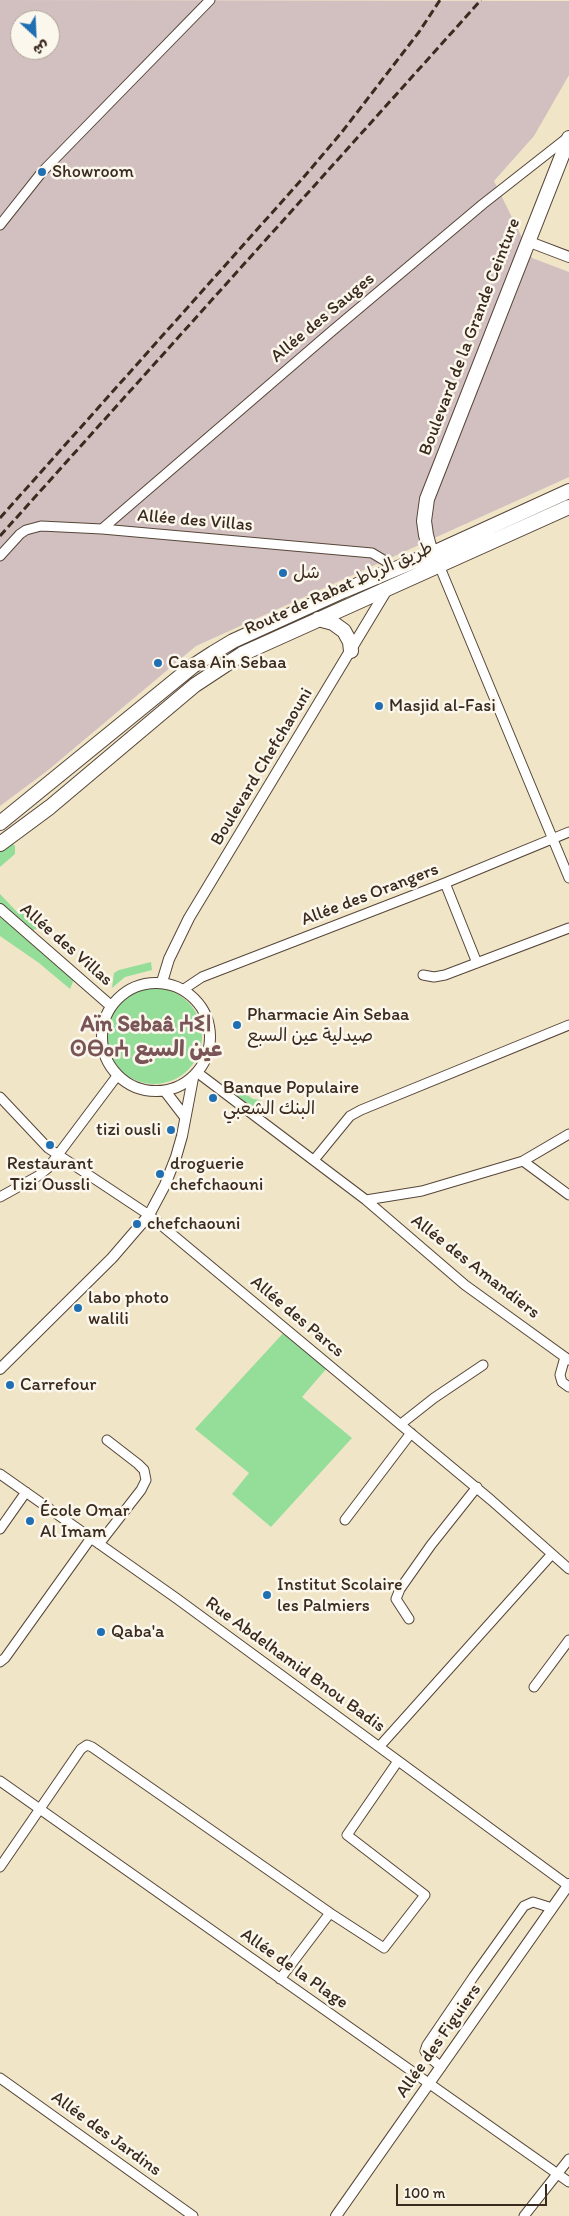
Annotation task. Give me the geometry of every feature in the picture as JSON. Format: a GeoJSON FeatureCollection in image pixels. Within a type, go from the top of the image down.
{"type":"FeatureCollection","features":[{"type":"Feature","properties":{"kind":"main road","name":"Boulevard de la Grande Ceinture"},"geometry":{"type":"LineString","coordinates":[[430,554],[424,521],[427,499],[569,137]]}},
{"type":"Feature","properties":{"kind":"main road","name":"Route de Rabat طريق الرباط"},"geometry":{"type":"LineString","coordinates":[[0,823],[193,666],[213,653],[282,618],[569,491]]}},
{"type":"Feature","properties":{"kind":"main road","name":"Route de Rabat طريق الرباط"},"geometry":{"type":"LineString","coordinates":[[0,844],[50,807],[195,685],[223,665],[242,654],[318,619],[569,508]]}},
{"type":"Feature","properties":{"kind":"main road"},"geometry":{"type":"LineString","coordinates":[[430,554],[439,565]]}},
{"type":"Feature","properties":{"kind":"main road"},"geometry":{"type":"LineString","coordinates":[[318,619],[333,623],[344,631],[350,642],[350,651]]}},
{"type":"Feature","properties":{"kind":"street"},"geometry":{"type":"LineString","coordinates":[[0,225],[42,172],[210,0]]}},
{"type":"Feature","properties":{"kind":"street","name":"Allée des Sauges"},"geometry":{"type":"LineString","coordinates":[[102,529],[483,204],[569,137]]}},
{"type":"Feature","properties":{"kind":"street"},"geometry":{"type":"LineString","coordinates":[[527,240],[569,257]]}},
{"type":"Feature","properties":{"kind":"street","name":"Allée des Villas"},"geometry":{"type":"LineString","coordinates":[[0,556],[20,534],[35,527],[102,529],[372,553],[384,559],[392,570]]}},
{"type":"Feature","properties":{"kind":"street"},"geometry":{"type":"LineString","coordinates":[[439,565],[569,878]]}},
{"type":"Feature","properties":{"kind":"street","name":"Boulevard Chefchaouni"},"geometry":{"type":"LineString","coordinates":[[162,982],[169,959],[189,918],[389,587],[392,570]]}},
{"type":"Feature","properties":{"kind":"street","name":"Allée des Orangers"},"geometry":{"type":"LineString","coordinates":[[184,989],[202,977],[445,883],[569,832]]}},
{"type":"Feature","properties":{"kind":"street"},"geometry":{"type":"LineString","coordinates":[[445,883],[477,963]]}},
{"type":"Feature","properties":{"kind":"street","name":"Allée des Villas"},"geometry":{"type":"LineString","coordinates":[[0,909],[111,1006]]}},
{"type":"Feature","properties":{"kind":"street"},"geometry":{"type":"LineString","coordinates":[[423,974],[434,977],[445,975],[569,928]]}},
{"type":"Feature","properties":{"kind":"street"},"geometry":{"type":"LineString","coordinates":[[162,982],[184,989],[196,999],[206,1012],[211,1028],[211,1044],[207,1059],[195,1075],[180,1087],[165,1091],[139,1089],[117,1076],[105,1056],[101,1034],[104,1020],[111,1006],[125,992],[142,984],[162,982]]}},
{"type":"Feature","properties":{"kind":"street"},"geometry":{"type":"LineString","coordinates":[[314,1160],[350,1116],[361,1110],[569,1025]]}},
{"type":"Feature","properties":{"kind":"street"},"geometry":{"type":"LineString","coordinates":[[0,1370],[112,1258],[149,1215],[165,1185],[176,1157],[195,1075]]}},
{"type":"Feature","properties":{"kind":"street","name":"Allée des Amandiers"},"geometry":{"type":"LineString","coordinates":[[195,1075],[314,1160],[366,1200],[465,1285],[567,1359],[560,1375],[562,1382],[569,1387]]}},
{"type":"Feature","properties":{"kind":"street"},"geometry":{"type":"LineString","coordinates":[[0,1197],[38,1176],[57,1156],[117,1076]]}},
{"type":"Feature","properties":{"kind":"street"},"geometry":{"type":"LineString","coordinates":[[165,1091],[185,1117]]}},
{"type":"Feature","properties":{"kind":"street","name":"Allée des Parcs"},"geometry":{"type":"LineString","coordinates":[[0,1097],[57,1156],[149,1215],[476,1487],[569,1569]]}},
{"type":"Feature","properties":{"kind":"street","name":"Allée des Amandiers"},"geometry":{"type":"LineString","coordinates":[[366,1200],[422,1191],[523,1161],[569,1134]]}},
{"type":"Feature","properties":{"kind":"street"},"geometry":{"type":"LineString","coordinates":[[523,1161],[569,1195]]}},
{"type":"Feature","properties":{"kind":"street"},"geometry":{"type":"LineString","coordinates":[[401,1424],[434,1398],[484,1365]]}},
{"type":"Feature","properties":{"kind":"street"},"geometry":{"type":"LineString","coordinates":[[344,1520],[411,1433]]}},
{"type":"Feature","properties":{"kind":"street"},"geometry":{"type":"LineString","coordinates":[[0,1662],[95,1541],[142,1490],[146,1480],[144,1470],[107,1440]]}},
{"type":"Feature","properties":{"kind":"street","name":"Rue Abdelhamid Bnou Badis"},"geometry":{"type":"LineString","coordinates":[[0,1474],[176,1598],[569,1885]]}},
{"type":"Feature","properties":{"kind":"street"},"geometry":{"type":"LineString","coordinates":[[409,1619],[396,1599],[400,1589],[476,1487]]}},
{"type":"Feature","properties":{"kind":"street"},"geometry":{"type":"LineString","coordinates":[[0,1529],[26,1492]]}},
{"type":"Feature","properties":{"kind":"street"},"geometry":{"type":"LineString","coordinates":[[379,1747],[552,1554]]}},
{"type":"Feature","properties":{"kind":"street"},"geometry":{"type":"LineString","coordinates":[[534,1687],[569,1640]]}},
{"type":"Feature","properties":{"kind":"street"},"geometry":{"type":"LineString","coordinates":[[0,1867],[81,1749],[87,1746],[92,1747],[330,1913],[384,1948],[425,1895],[347,1835],[398,1761]]}},
{"type":"Feature","properties":{"kind":"street","name":"Allée de la Plage"},"geometry":{"type":"LineString","coordinates":[[0,1781],[569,2182]]}},
{"type":"Feature","properties":{"kind":"street","name":"Allée des Figuiers"},"geometry":{"type":"LineString","coordinates":[[336,2216],[569,1885]]}},
{"type":"Feature","properties":{"kind":"street"},"geometry":{"type":"LineString","coordinates":[[441,2067],[428,2056],[426,2051],[427,2045],[474,1976],[524,1906],[532,1902],[552,1908]]}},
{"type":"Feature","properties":{"kind":"street"},"geometry":{"type":"LineString","coordinates":[[280,1979],[330,1913]]}},
{"type":"Feature","properties":{"kind":"street","name":"Allée des Jardins"},"geometry":{"type":"LineString","coordinates":[[0,2078],[193,2216]]}},
{"type":"Feature","properties":{"kind":"street"},"geometry":{"type":"LineString","coordinates":[[524,2216],[569,2159]]}},
{"type":"Feature","properties":{"kind":"shaded area"},"geometry":{"type":"Polygon","coordinates":[[[0,0],[569,1],[569,75],[534,136],[494,181],[532,258],[569,272],[569,477],[196,646],[47,771],[0,806],[0,0]]]}},
{"type":"Feature","properties":{"kind":"green space"},"geometry":{"type":"Polygon","coordinates":[[[12,843],[15,846],[15,854],[0,867],[0,850],[12,843]]]}},
{"type":"Feature","properties":{"kind":"green space"},"geometry":{"type":"Polygon","coordinates":[[[0,894],[19,914],[30,912],[42,924],[40,928],[33,930],[27,928],[0,905],[0,894]]]}},
{"type":"Feature","properties":{"kind":"green space"},"geometry":{"type":"Polygon","coordinates":[[[0,913],[75,977],[70,989],[39,963],[0,936],[0,913]]]}},
{"type":"Feature","properties":{"kind":"green space"},"geometry":{"type":"Polygon","coordinates":[[[151,962],[152,970],[125,977],[112,988],[114,973],[151,962]]]}},
{"type":"Feature","properties":{"kind":"green space"},"geometry":{"type":"Polygon","coordinates":[[[154,988],[172,992],[188,1002],[198,1018],[202,1036],[198,1054],[188,1070],[172,1080],[154,1084],[136,1080],[120,1070],[110,1054],[106,1036],[110,1018],[120,1002],[136,992],[154,988]]]}},
{"type":"Feature","properties":{"kind":"green space"},"geometry":{"type":"Polygon","coordinates":[[[229,1082],[253,1099],[261,1100],[260,1103],[252,1110],[222,1088],[229,1082]]]}},
{"type":"Feature","properties":{"kind":"green space"},"geometry":{"type":"Polygon","coordinates":[[[287,1329],[327,1368],[302,1397],[352,1438],[271,1527],[232,1494],[249,1473],[195,1429],[287,1329]]]}},
{"type":"Feature","properties":{"kind":"railway"},"geometry":{"type":"LineString","coordinates":[[0,518],[303,178],[342,132],[419,32],[440,0]]}},
{"type":"Feature","properties":{"kind":"railway"},"geometry":{"type":"LineString","coordinates":[[0,536],[481,0]]}},
{"type":"Feature","properties":{"kind":"place","name":"Showroom"},"geometry":{"type":"Point","coordinates":[42,172]}},
{"type":"Feature","properties":{"kind":"place","name":"شل"},"geometry":{"type":"Point","coordinates":[283,573]}},
{"type":"Feature","properties":{"kind":"place","name":"Casa Ain Sebaa"},"geometry":{"type":"Point","coordinates":[158,663]}},
{"type":"Feature","properties":{"kind":"place","name":"Masjid al-Fasi"},"geometry":{"type":"Point","coordinates":[379,706]}},
{"type":"Feature","properties":{"kind":"place","name":"Pharmacie Ain Sebaa صيدلية عين السبع"},"geometry":{"type":"Point","coordinates":[237,1025]}},
{"type":"Feature","properties":{"kind":"place","name":"Banque Populaire البنك الشعبي"},"geometry":{"type":"Point","coordinates":[213,1098]}},
{"type":"Feature","properties":{"kind":"place","name":"tizi ousli"},"geometry":{"type":"Point","coordinates":[171,1130]}},
{"type":"Feature","properties":{"kind":"place","name":"Restaurant Tizi Oussli"},"geometry":{"type":"Point","coordinates":[50,1145]}},
{"type":"Feature","properties":{"kind":"place","name":"droguerie chefchaouni"},"geometry":{"type":"Point","coordinates":[160,1174]}},
{"type":"Feature","properties":{"kind":"place","name":"chefchaouni"},"geometry":{"type":"Point","coordinates":[137,1224]}},
{"type":"Feature","properties":{"kind":"place","name":"labo photo walili"},"geometry":{"type":"Point","coordinates":[78,1308]}},
{"type":"Feature","properties":{"kind":"place","name":"Carrefour"},"geometry":{"type":"Point","coordinates":[10,1385]}},
{"type":"Feature","properties":{"kind":"place","name":"École Omar Al Imam"},"geometry":{"type":"Point","coordinates":[30,1521]}},
{"type":"Feature","properties":{"kind":"place","name":"Institut Scolaire les Palmiers"},"geometry":{"type":"Point","coordinates":[267,1595]}},
{"type":"Feature","properties":{"kind":"place","name":"Qaba'a"},"geometry":{"type":"Point","coordinates":[101,1632]}},
{"type":"Feature","properties":{"kind":"district","name":"Aïn Sebaâ ⵄⵉⵏ ⵙⴱⴰⵄ عين السبع"},"geometry":{"type":"Point","coordinates":[146,1038]}}]}
